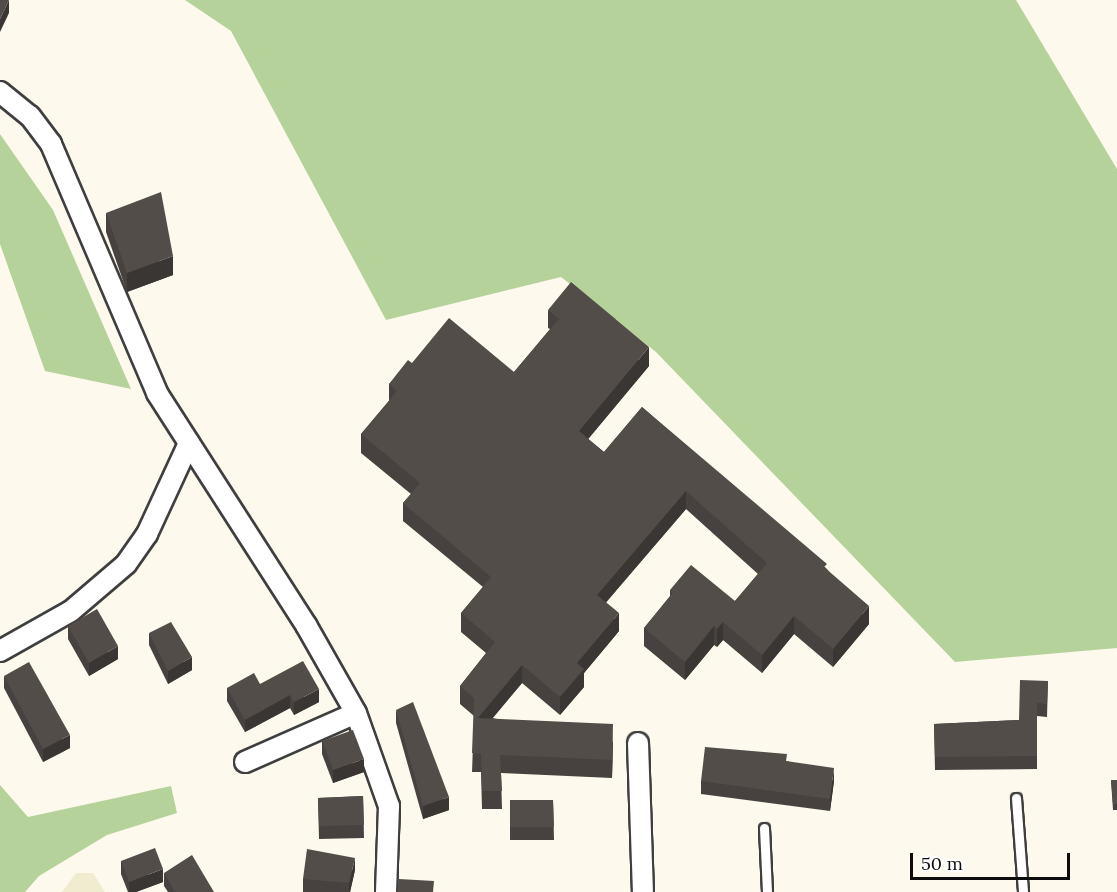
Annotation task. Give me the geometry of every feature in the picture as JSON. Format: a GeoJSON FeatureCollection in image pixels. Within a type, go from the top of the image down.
{"type":"FeatureCollection","features":[{"type":"Feature","properties":{"kind":"street"},"geometry":{"type":"LineString","coordinates":[[0,92],[30,116],[51,144],[144,366],[189,443],[306,625],[356,713],[389,806],[386,892]]}},
{"type":"Feature","properties":{"kind":"street"},"geometry":{"type":"LineString","coordinates":[[0,651],[71,611],[126,564],[147,534],[189,443]]}},
{"type":"Feature","properties":{"kind":"street"},"geometry":{"type":"LineString","coordinates":[[244,762],[356,713]]}},
{"type":"Feature","properties":{"kind":"street"},"geometry":{"type":"LineString","coordinates":[[638,743],[644,892]]}},
{"type":"Feature","properties":{"kind":"lane"},"geometry":{"type":"LineString","coordinates":[[1016,798],[1023,892]]}},
{"type":"Feature","properties":{"kind":"lane"},"geometry":{"type":"LineString","coordinates":[[764,828],[767,892]]}},
{"type":"Feature","properties":{"kind":"shaded area"},"geometry":{"type":"Polygon","coordinates":[[[76,873],[93,873],[105,892],[62,892],[76,873]]]}},
{"type":"Feature","properties":{"kind":"green space"},"geometry":{"type":"Polygon","coordinates":[[[185,0],[1016,0],[1117,169],[1117,648],[955,662],[656,352],[561,277],[386,320],[231,31],[185,0]]]}},
{"type":"Feature","properties":{"kind":"green space"},"geometry":{"type":"Polygon","coordinates":[[[0,134],[53,210],[131,389],[45,371],[0,244],[0,134]]]}},
{"type":"Feature","properties":{"kind":"green space"},"geometry":{"type":"Polygon","coordinates":[[[0,785],[28,817],[171,786],[177,813],[107,835],[39,876],[25,892],[0,892],[0,785]]]}},
{"type":"Feature","properties":{"kind":"building"},"geometry":{"type":"Polygon","coordinates":[[[0,0],[9,0],[0,19],[0,0]]]}},
{"type":"Feature","properties":{"kind":"building"},"geometry":{"type":"Polygon","coordinates":[[[161,192],[173,256],[127,273],[106,213],[161,192]]]}},
{"type":"Feature","properties":{"kind":"building"},"geometry":{"type":"Polygon","coordinates":[[[571,282],[649,347],[579,431],[604,452],[642,407],[827,564],[824,567],[869,606],[833,649],[794,616],[762,655],[723,622],[717,629],[714,626],[685,662],[644,628],[673,593],[670,590],[691,565],[735,601],[767,563],[686,491],[597,595],[619,613],[577,663],[584,669],[560,697],[522,665],[478,718],[613,724],[612,760],[500,755],[502,791],[482,791],[481,754],[472,753],[474,698],[460,686],[495,642],[461,613],[491,577],[403,503],[420,483],[361,434],[397,391],[389,384],[408,360],[412,363],[449,318],[514,372],[559,319],[548,310],[571,282]]]}},
{"type":"Feature","properties":{"kind":"building"},"geometry":{"type":"Polygon","coordinates":[[[97,609],[118,646],[89,663],[68,626],[97,609]]]}},
{"type":"Feature","properties":{"kind":"building"},"geometry":{"type":"Polygon","coordinates":[[[171,622],[192,657],[168,671],[149,633],[171,622]]]}},
{"type":"Feature","properties":{"kind":"building"},"geometry":{"type":"Polygon","coordinates":[[[303,661],[319,689],[294,702],[290,695],[245,720],[227,688],[254,673],[260,684],[303,661]]]}},
{"type":"Feature","properties":{"kind":"building"},"geometry":{"type":"Polygon","coordinates":[[[29,662],[70,735],[43,749],[4,676],[29,662]]]}},
{"type":"Feature","properties":{"kind":"building"},"geometry":{"type":"Polygon","coordinates":[[[1020,680],[1048,681],[1047,704],[1037,703],[1037,756],[935,757],[934,724],[1019,720],[1020,680]]]}},
{"type":"Feature","properties":{"kind":"building"},"geometry":{"type":"Polygon","coordinates":[[[413,702],[449,797],[423,806],[396,710],[413,702]]]}},
{"type":"Feature","properties":{"kind":"building"},"geometry":{"type":"Polygon","coordinates":[[[353,730],[364,759],[333,770],[322,741],[353,730]]]}},
{"type":"Feature","properties":{"kind":"building"},"geometry":{"type":"Polygon","coordinates":[[[705,747],[787,754],[786,761],[834,768],[830,799],[701,781],[705,747]]]}},
{"type":"Feature","properties":{"kind":"building"},"geometry":{"type":"Polygon","coordinates":[[[1111,780],[1117,780],[1117,804],[1113,804],[1111,780]]]}},
{"type":"Feature","properties":{"kind":"building"},"geometry":{"type":"Polygon","coordinates":[[[363,796],[364,825],[319,826],[318,798],[363,796]]]}},
{"type":"Feature","properties":{"kind":"building"},"geometry":{"type":"Polygon","coordinates":[[[510,800],[553,800],[554,827],[510,827],[510,800]]]}},
{"type":"Feature","properties":{"kind":"building"},"geometry":{"type":"Polygon","coordinates":[[[155,848],[163,869],[129,882],[121,861],[155,848]]]}},
{"type":"Feature","properties":{"kind":"building"},"geometry":{"type":"Polygon","coordinates":[[[307,849],[355,858],[349,883],[303,879],[307,849]]]}},
{"type":"Feature","properties":{"kind":"building"},"geometry":{"type":"Polygon","coordinates":[[[192,855],[214,892],[175,892],[164,873],[192,855]]]}},
{"type":"Feature","properties":{"kind":"building"},"geometry":{"type":"Polygon","coordinates":[[[399,879],[434,881],[433,892],[397,892],[399,879]]]}}]}
